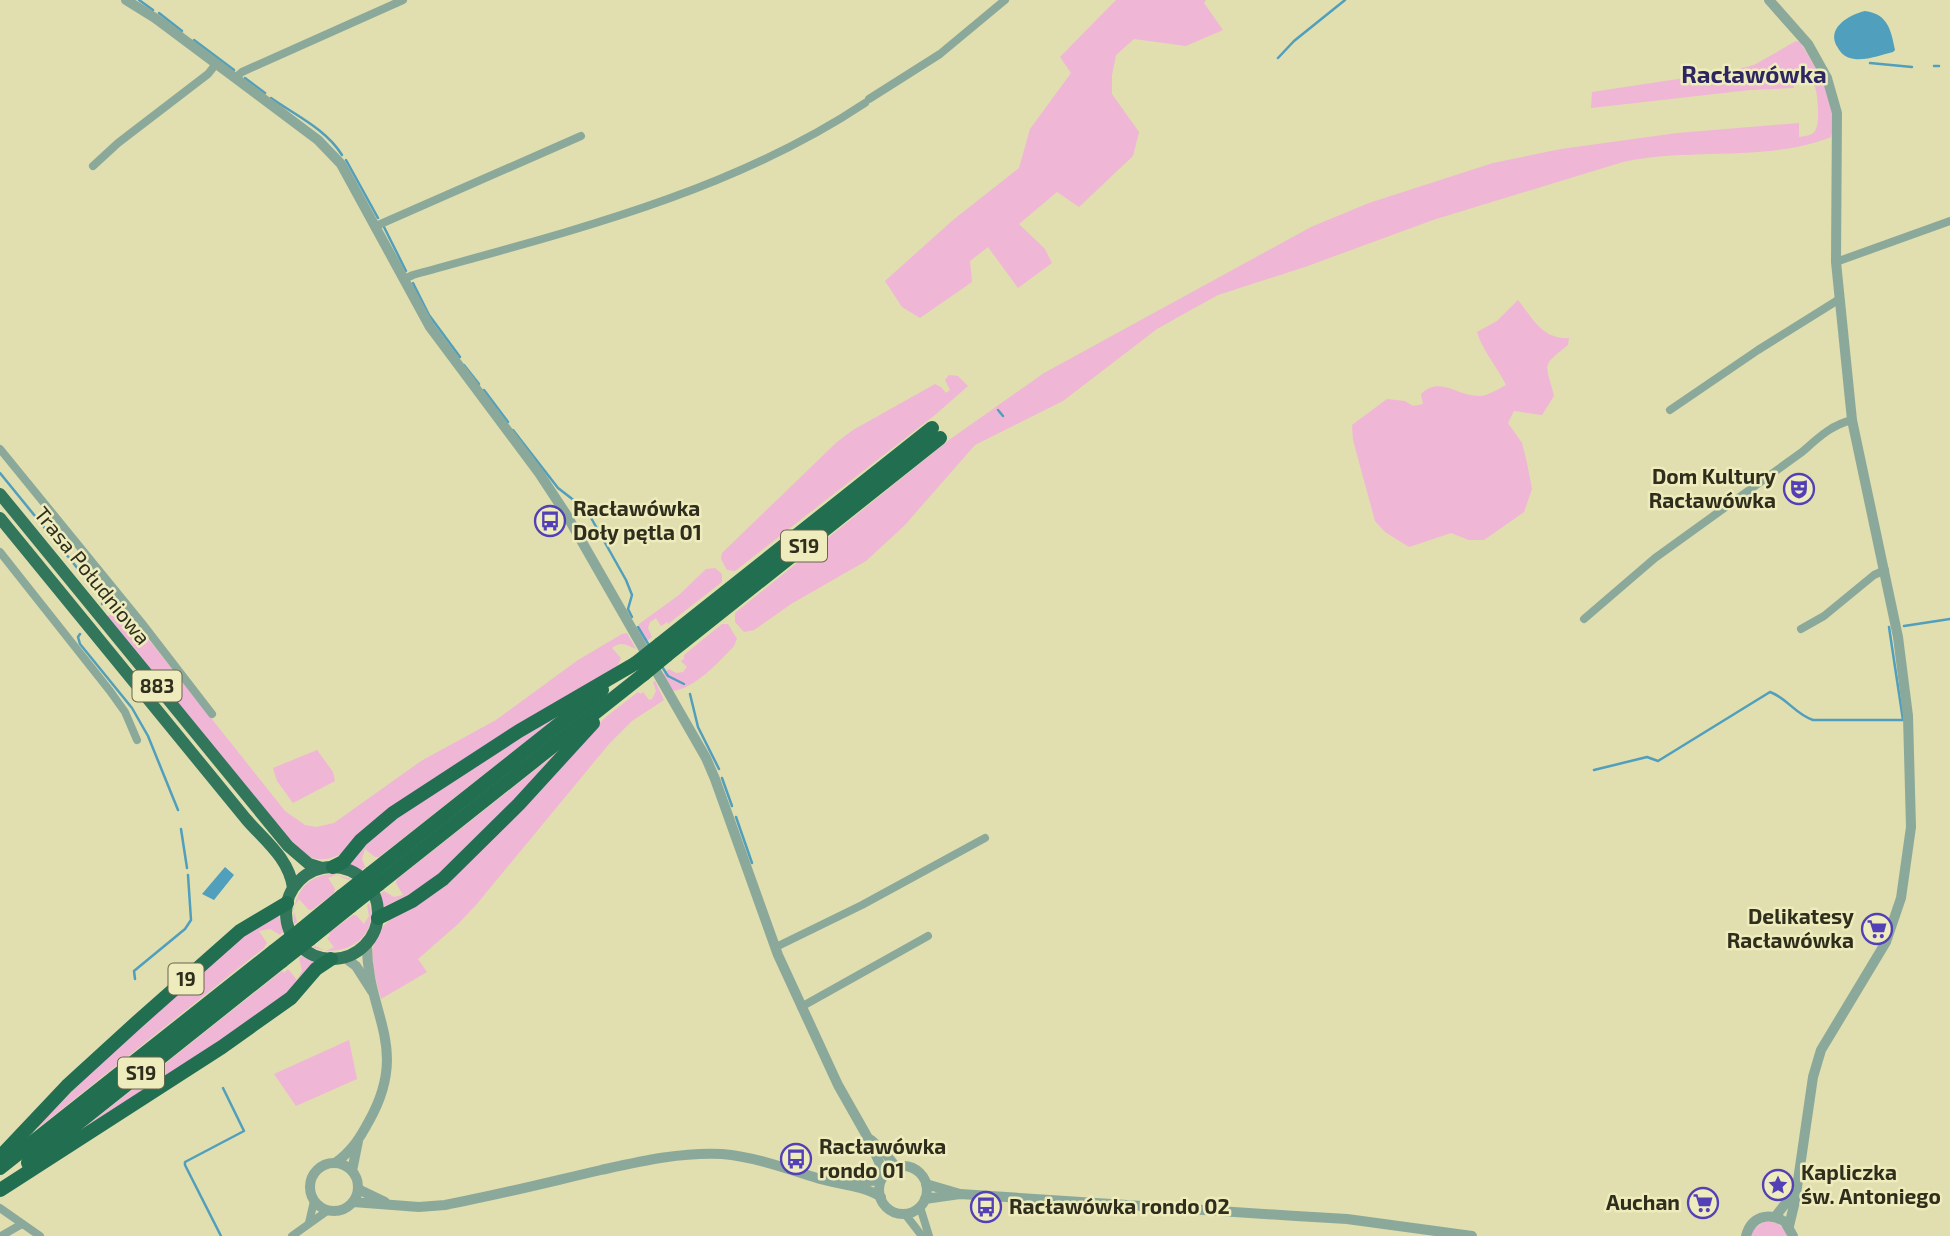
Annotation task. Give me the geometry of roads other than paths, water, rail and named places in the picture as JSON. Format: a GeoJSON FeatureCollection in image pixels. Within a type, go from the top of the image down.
{"type":"FeatureCollection","features":[{"type":"Feature","properties":{"kind":"highway","name":"S19"},"geometry":{"type":"LineString","coordinates":[[0,1168],[278,956],[936,433]]}},
{"type":"Feature","properties":{"kind":"highway","name":"Trasa Południowa"},"geometry":{"type":"LineString","coordinates":[[0,494],[288,846],[303,860],[328,867]]}},
{"type":"Feature","properties":{"kind":"highway","name":"Trasa Południowa"},"geometry":{"type":"LineString","coordinates":[[0,518],[246,819],[280,856],[291,876],[293,888]]}},
{"type":"Feature","properties":{"kind":"highway","name":"S19"},"geometry":{"type":"LineString","coordinates":[[375,878],[618,694],[640,668]]}},
{"type":"Feature","properties":{"kind":"highway"},"geometry":{"type":"LineString","coordinates":[[338,958],[310,954],[298,944],[287,925],[287,903],[293,888],[306,875],[343,862],[360,840],[393,813],[519,730],[640,668]]}},
{"type":"Feature","properties":{"kind":"highway"},"geometry":{"type":"LineString","coordinates":[[0,1188],[222,1047],[291,998],[316,969],[355,953],[367,943],[378,918],[428,891],[519,804],[618,694]]}},
{"type":"Feature","properties":{"kind":"highway","name":"883"},"geometry":{"type":"LineString","coordinates":[[328,867],[356,873],[369,885],[376,901],[378,918]]}},
{"type":"Feature","properties":{"kind":"highway","name":"19"},"geometry":{"type":"LineString","coordinates":[[0,1157],[67,1086],[136,1023],[240,932],[287,903]]}},
{"type":"Feature","properties":{"kind":"highway","name":"S19"},"geometry":{"type":"LineString","coordinates":[[0,1188],[278,956]]}},
{"type":"Feature","properties":{"kind":"street"},"geometry":{"type":"LineString","coordinates":[[126,0],[155,18],[328,149],[346,171],[441,343],[539,473],[566,514],[689,727],[715,779],[776,947],[801,1006],[838,1085],[868,1138],[883,1178],[881,1197]]}},
{"type":"Feature","properties":{"kind":"street"},"geometry":{"type":"LineString","coordinates":[[235,78],[242,72],[403,0]]}},
{"type":"Feature","properties":{"kind":"street"},"geometry":{"type":"LineString","coordinates":[[404,279],[605,219],[691,190],[792,145],[839,120],[890,84],[940,54],[1005,0]]}},
{"type":"Feature","properties":{"kind":"street"},"geometry":{"type":"LineString","coordinates":[[1769,0],[1808,44],[1823,69],[1834,100],[1839,127],[1836,262],[1838,300],[1852,420],[1905,676],[1911,827],[1906,872],[1894,922],[1886,942],[1817,1061],[1791,1231]]}},
{"type":"Feature","properties":{"kind":"street"},"geometry":{"type":"LineString","coordinates":[[93,166],[118,143],[208,74],[216,64]]}},
{"type":"Feature","properties":{"kind":"street"},"geometry":{"type":"LineString","coordinates":[[376,226],[581,136]]}},
{"type":"Feature","properties":{"kind":"street"},"geometry":{"type":"LineString","coordinates":[[1836,262],[1950,221]]}},
{"type":"Feature","properties":{"kind":"street"},"geometry":{"type":"LineString","coordinates":[[1670,410],[1838,300]]}},
{"type":"Feature","properties":{"kind":"street"},"geometry":{"type":"LineString","coordinates":[[1584,618],[1655,558],[1802,452],[1828,430],[1852,420]]}},
{"type":"Feature","properties":{"kind":"street"},"geometry":{"type":"LineString","coordinates":[[0,449],[212,714]]}},
{"type":"Feature","properties":{"kind":"street"},"geometry":{"type":"LineString","coordinates":[[0,552],[110,691],[124,712],[137,740]]}},
{"type":"Feature","properties":{"kind":"street"},"geometry":{"type":"LineString","coordinates":[[1801,629],[1824,616],[1874,575],[1885,570]]}},
{"type":"Feature","properties":{"kind":"street"},"geometry":{"type":"LineString","coordinates":[[776,947],[862,905],[985,838]]}},
{"type":"Feature","properties":{"kind":"street"},"geometry":{"type":"LineString","coordinates":[[801,1006],[928,936]]}},
{"type":"Feature","properties":{"kind":"street"},"geometry":{"type":"LineString","coordinates":[[352,1171],[359,1141],[378,1105],[387,1071],[385,1032],[373,991],[367,943]]}},
{"type":"Feature","properties":{"kind":"street"},"geometry":{"type":"LineString","coordinates":[[338,958],[356,966],[373,991]]}},
{"type":"Feature","properties":{"kind":"street"},"geometry":{"type":"LineString","coordinates":[[868,1138],[896,1167]]}},
{"type":"Feature","properties":{"kind":"street"},"geometry":{"type":"LineString","coordinates":[[327,1211],[314,1201],[310,1192],[311,1178],[320,1167],[335,1163],[359,1141]]}},
{"type":"Feature","properties":{"kind":"street"},"geometry":{"type":"LineString","coordinates":[[292,1236],[327,1211],[341,1210],[354,1202],[419,1207],[445,1205],[681,1155],[740,1156],[845,1184],[881,1197],[892,1211],[905,1214],[922,1236]]}},
{"type":"Feature","properties":{"kind":"street"},"geometry":{"type":"LineString","coordinates":[[335,1163],[347,1166],[356,1176],[358,1189],[354,1202]]}},
{"type":"Feature","properties":{"kind":"street"},"geometry":{"type":"LineString","coordinates":[[845,1184],[883,1178],[896,1167],[911,1168],[918,1171],[926,1184],[960,1195],[1334,1218],[1472,1236]]}},
{"type":"Feature","properties":{"kind":"street"},"geometry":{"type":"LineString","coordinates":[[926,1184],[923,1203],[929,1236]]}},
{"type":"Feature","properties":{"kind":"street"},"geometry":{"type":"LineString","coordinates":[[358,1189],[389,1204]]}},
{"type":"Feature","properties":{"kind":"street"},"geometry":{"type":"LineString","coordinates":[[1775,1217],[1796,1190]]}},
{"type":"Feature","properties":{"kind":"street"},"geometry":{"type":"LineString","coordinates":[[905,1214],[923,1203],[960,1195]]}},
{"type":"Feature","properties":{"kind":"street"},"geometry":{"type":"LineString","coordinates":[[309,1223],[314,1201]]}},
{"type":"Feature","properties":{"kind":"street"},"geometry":{"type":"LineString","coordinates":[[1,1208],[40,1236]]}},
{"type":"Feature","properties":{"kind":"street"},"geometry":{"type":"LineString","coordinates":[[1746,1236],[1755,1220],[1768,1216],[1775,1217],[1791,1231]]}},
{"type":"Feature","properties":{"kind":"street"},"geometry":{"type":"LineString","coordinates":[[2,1236],[22,1224]]}},
{"type":"Feature","properties":{"kind":"water"},"geometry":{"type":"Polygon","coordinates":[[[1865,11],[1884,19],[1895,50],[1872,58],[1846,57],[1835,41],[1836,29],[1846,19],[1865,11]]]}},
{"type":"Feature","properties":{"kind":"water"},"geometry":{"type":"Polygon","coordinates":[[[225,867],[234,875],[214,900],[202,894],[225,867]]]}},
{"type":"Feature","properties":{"kind":"waterway"},"geometry":{"type":"LineString","coordinates":[[139,0],[153,10]]}},
{"type":"Feature","properties":{"kind":"waterway"},"geometry":{"type":"LineString","coordinates":[[1278,58],[1294,41],[1345,0]]}},
{"type":"Feature","properties":{"kind":"waterway"},"geometry":{"type":"LineString","coordinates":[[159,13],[182,31]]}},
{"type":"Feature","properties":{"kind":"waterway"},"geometry":{"type":"LineString","coordinates":[[194,40],[234,70]]}},
{"type":"Feature","properties":{"kind":"waterway"},"geometry":{"type":"LineString","coordinates":[[1870,63],[1912,67]]}},
{"type":"Feature","properties":{"kind":"waterway"},"geometry":{"type":"LineString","coordinates":[[1934,66],[1939,66]]}},
{"type":"Feature","properties":{"kind":"waterway"},"geometry":{"type":"LineString","coordinates":[[245,78],[265,93]]}},
{"type":"Feature","properties":{"kind":"waterway"},"geometry":{"type":"LineString","coordinates":[[271,98],[319,130],[342,155]]}},
{"type":"Feature","properties":{"kind":"waterway"},"geometry":{"type":"LineString","coordinates":[[346,160],[378,218]]}},
{"type":"Feature","properties":{"kind":"waterway"},"geometry":{"type":"LineString","coordinates":[[384,227],[406,271]]}},
{"type":"Feature","properties":{"kind":"waterway"},"geometry":{"type":"LineString","coordinates":[[413,283],[429,315],[460,357]]}},
{"type":"Feature","properties":{"kind":"waterway"},"geometry":{"type":"LineString","coordinates":[[464,365],[479,384]]}},
{"type":"Feature","properties":{"kind":"waterway"},"geometry":{"type":"LineString","coordinates":[[484,390],[508,422]]}},
{"type":"Feature","properties":{"kind":"waterway"},"geometry":{"type":"LineString","coordinates":[[998,410],[1003,416]]}},
{"type":"Feature","properties":{"kind":"waterway"},"geometry":{"type":"LineString","coordinates":[[513,430],[558,488],[590,516],[626,580],[632,595],[628,609],[632,617]]}},
{"type":"Feature","properties":{"kind":"waterway"},"geometry":{"type":"LineString","coordinates":[[0,473],[83,575],[102,590],[102,604]]}},
{"type":"Feature","properties":{"kind":"waterway"},"geometry":{"type":"LineString","coordinates":[[1904,626],[1950,619]]}},
{"type":"Feature","properties":{"kind":"waterway"},"geometry":{"type":"LineString","coordinates":[[638,627],[650,647]]}},
{"type":"Feature","properties":{"kind":"waterway"},"geometry":{"type":"LineString","coordinates":[[1594,770],[1647,757],[1658,761],[1770,692],[1813,720],[1903,720],[1889,627]]}},
{"type":"Feature","properties":{"kind":"waterway"},"geometry":{"type":"LineString","coordinates":[[80,634],[80,644],[132,708],[148,736],[178,810]]}},
{"type":"Feature","properties":{"kind":"waterway"},"geometry":{"type":"LineString","coordinates":[[661,665],[668,676],[684,684]]}},
{"type":"Feature","properties":{"kind":"waterway"},"geometry":{"type":"LineString","coordinates":[[690,694],[698,727],[719,769]]}},
{"type":"Feature","properties":{"kind":"waterway"},"geometry":{"type":"LineString","coordinates":[[722,778],[732,806]]}},
{"type":"Feature","properties":{"kind":"waterway"},"geometry":{"type":"LineString","coordinates":[[736,817],[752,863]]}},
{"type":"Feature","properties":{"kind":"waterway"},"geometry":{"type":"LineString","coordinates":[[181,829],[187,868]]}},
{"type":"Feature","properties":{"kind":"waterway"},"geometry":{"type":"LineString","coordinates":[[135,979],[134,971],[185,929],[191,920],[188,875]]}},
{"type":"Feature","properties":{"kind":"waterway"},"geometry":{"type":"LineString","coordinates":[[221,1236],[185,1162],[244,1131],[223,1088]]}},
{"type":"Feature","properties":{"kind":"place","name":"Dom Kultury Racławówka"},"geometry":{"type":"Point","coordinates":[1799,489]}},
{"type":"Feature","properties":{"kind":"place","name":"Racławówka Doły pętla 01"},"geometry":{"type":"Point","coordinates":[550,521]}},
{"type":"Feature","properties":{"kind":"place","name":"Delikatesy Racławówka"},"geometry":{"type":"Point","coordinates":[1877,929]}},
{"type":"Feature","properties":{"kind":"place","name":"Racławówka rondo 01"},"geometry":{"type":"Point","coordinates":[796,1159]}},
{"type":"Feature","properties":{"kind":"place","name":"Kapliczka św. Antoniego"},"geometry":{"type":"Point","coordinates":[1778,1185]}},
{"type":"Feature","properties":{"kind":"place","name":"Auchan"},"geometry":{"type":"Point","coordinates":[1703,1203]}},
{"type":"Feature","properties":{"kind":"place","name":"Racławówka rondo 02"},"geometry":{"type":"Point","coordinates":[986,1207]}},
{"type":"Feature","properties":{"kind":"district","name":"Racławówka"},"geometry":{"type":"Point","coordinates":[1754,75]}}]}
